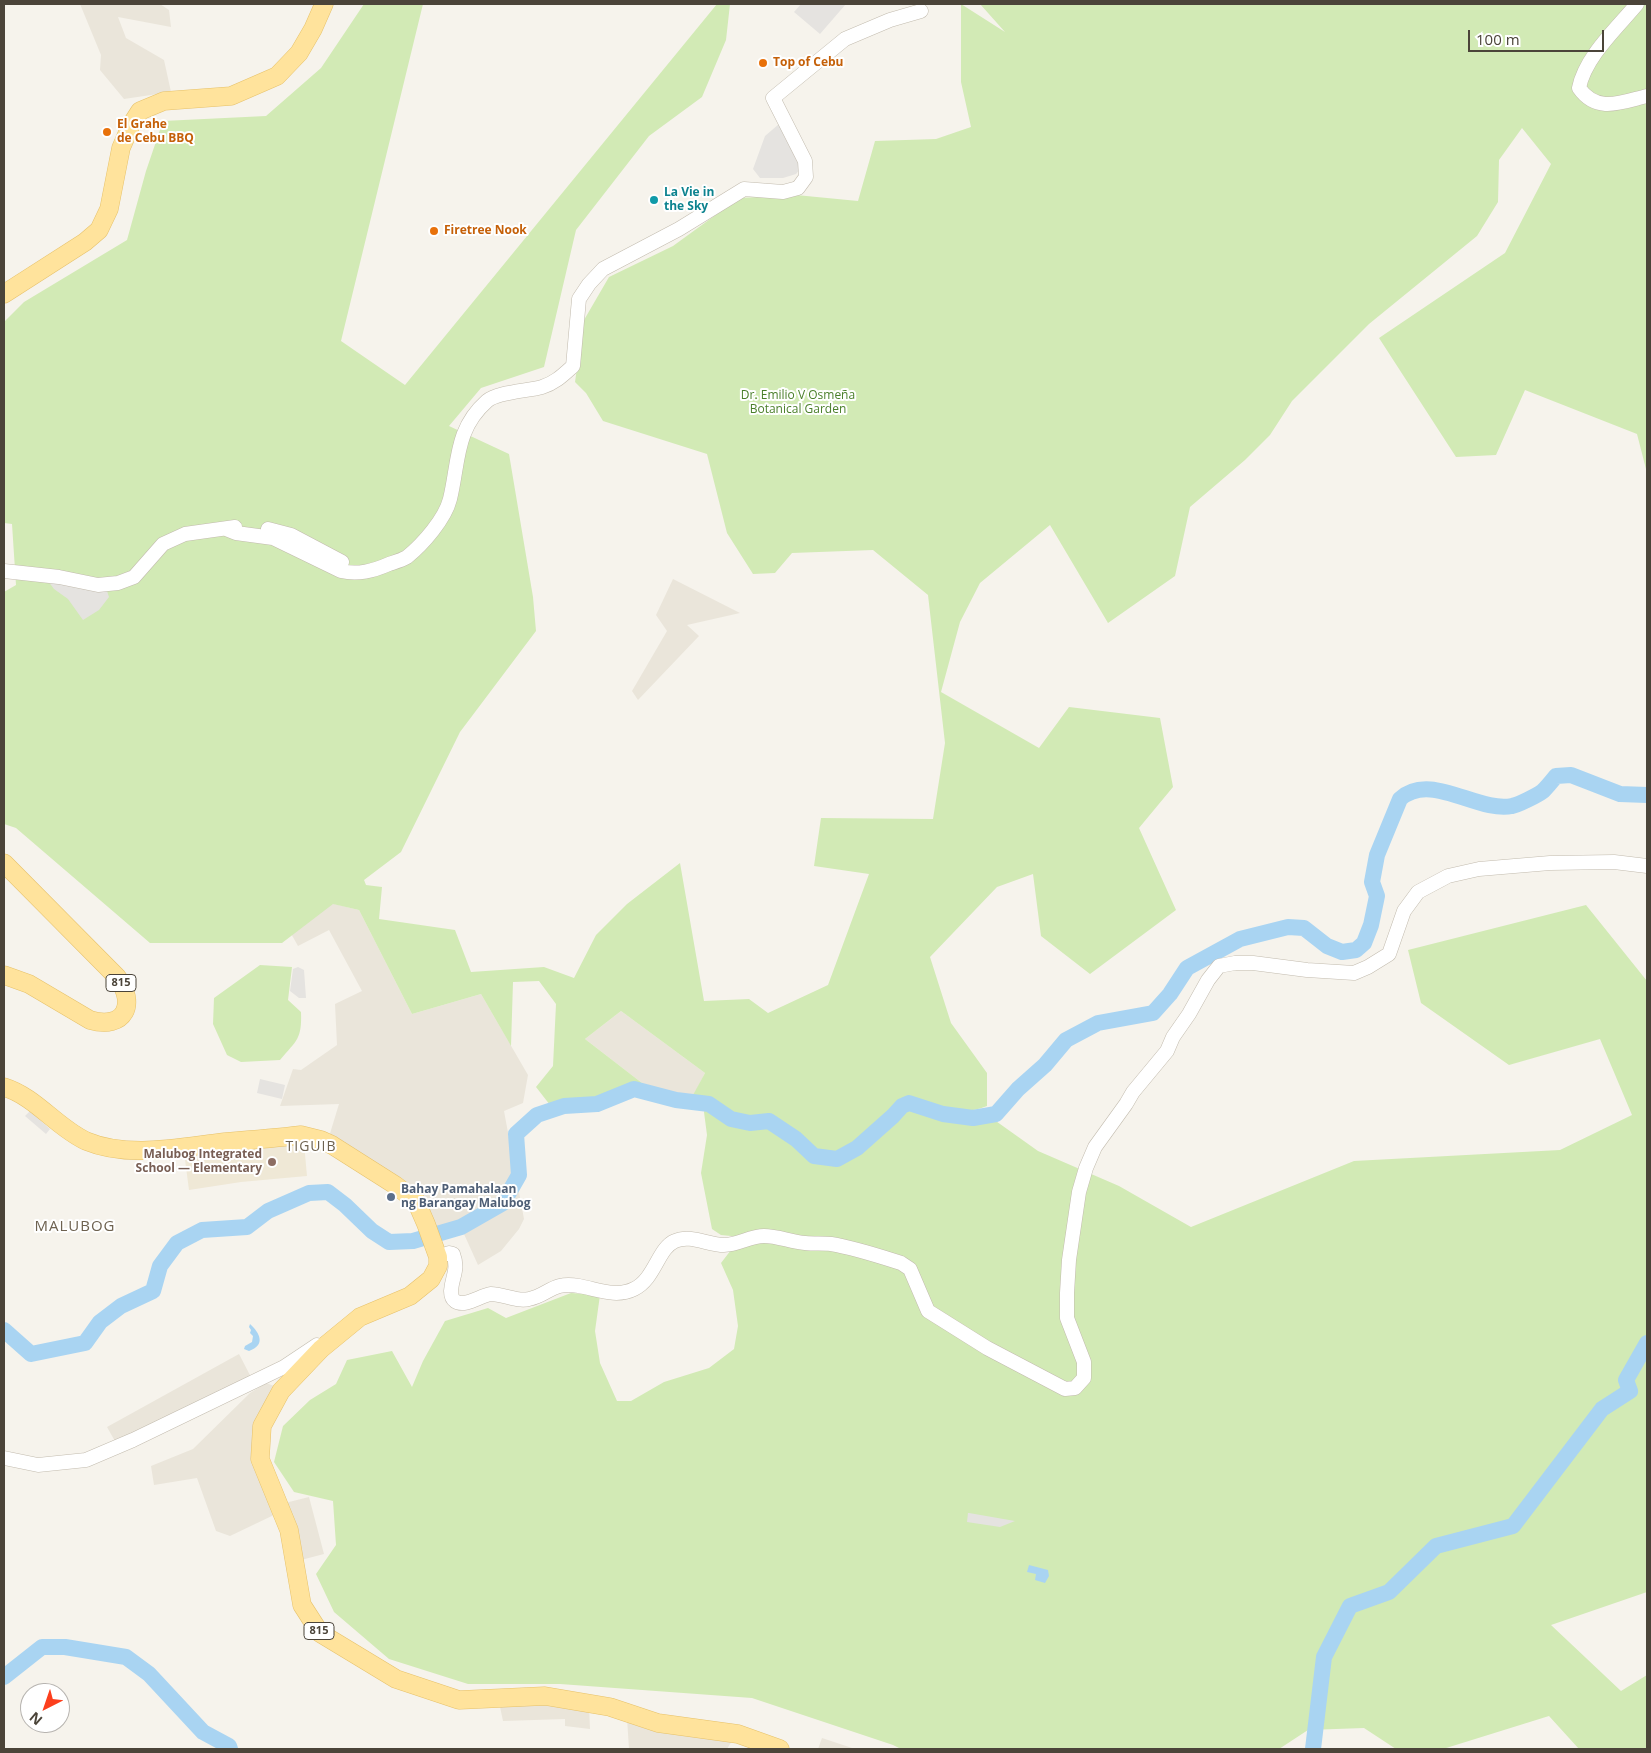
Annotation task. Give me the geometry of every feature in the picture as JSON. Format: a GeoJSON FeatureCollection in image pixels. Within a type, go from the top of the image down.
{"type":"FeatureCollection","features":[{"type":"Feature","properties":{"kind":"main road"},"geometry":{"type":"LineString","coordinates":[[4,294],[85,242],[99,230],[110,209],[121,148],[131,125],[140,111],[164,101],[231,96],[277,76],[299,53],[313,29],[324,4]]}},
{"type":"Feature","properties":{"kind":"main road","name":"815"},"geometry":{"type":"LineString","coordinates":[[4,863],[117,977],[125,987],[128,997],[127,1003],[122,1015],[117,1020],[110,1023],[100,1023],[90,1020],[29,984],[4,974]]}},
{"type":"Feature","properties":{"kind":"main road"},"geometry":{"type":"LineString","coordinates":[[4,1087],[14,1090],[30,1100],[85,1140],[102,1146],[125,1150],[164,1149],[301,1136],[321,1140],[346,1153],[395,1184],[416,1202],[436,1250]]}},
{"type":"Feature","properties":{"kind":"main road","name":"815"},"geometry":{"type":"LineString","coordinates":[[436,1250],[438,1266],[431,1279],[410,1296],[360,1317],[320,1349],[281,1391],[262,1426],[260,1459],[289,1530],[302,1605],[320,1633],[396,1679],[459,1700],[545,1696],[610,1707],[658,1723],[738,1734],[780,1749]]}},
{"type":"Feature","properties":{"kind":"street"},"geometry":{"type":"LineString","coordinates":[[1637,4],[1604,42],[1582,75],[1579,88],[1585,97],[1594,103],[1613,104],[1647,96]]}},
{"type":"Feature","properties":{"kind":"street"},"geometry":{"type":"LineString","coordinates":[[4,571],[59,577],[98,585],[118,583],[134,577],[163,544],[185,534],[226,528],[236,533],[273,538],[341,571],[353,574],[365,572],[405,558],[420,545],[436,526],[449,502],[462,435],[473,416],[488,400],[519,390],[542,387],[557,380],[573,366],[579,299],[589,284],[603,270],[679,228],[727,197],[744,189],[783,192],[798,188],[806,177],[805,161],[773,98],[845,39],[890,20],[921,11]]}},
{"type":"Feature","properties":{"kind":"street"},"geometry":{"type":"LineString","coordinates":[[436,1250],[453,1254],[456,1262],[456,1272],[451,1292],[453,1298],[458,1303],[463,1303],[496,1294],[527,1300],[553,1287],[565,1285],[607,1292],[626,1292],[645,1282],[665,1249],[675,1240],[689,1238],[710,1244],[724,1245],[737,1244],[761,1236],[767,1236],[785,1238],[803,1244],[830,1244],[901,1263],[910,1269],[928,1311],[1003,1356],[1065,1389],[1075,1388],[1084,1378],[1084,1362],[1067,1318],[1066,1292],[1079,1192],[1086,1168],[1095,1147],[1133,1092],[1167,1052],[1173,1037],[1190,1014],[1208,980],[1219,966],[1235,963],[1253,963],[1307,970],[1354,973],[1389,954],[1404,912],[1418,892],[1448,876],[1479,869],[1550,863],[1614,862],[1647,866]]}},
{"type":"Feature","properties":{"kind":"street"},"geometry":{"type":"LineString","coordinates":[[4,1458],[38,1465],[86,1460],[133,1440],[284,1367],[324,1341],[335,1337]]}},
{"type":"Feature","properties":{"kind":"shaded area"},"geometry":{"type":"Polygon","coordinates":[[[80,4],[160,4],[169,10],[171,27],[118,17],[126,38],[164,60],[171,92],[124,99],[100,70],[101,55],[80,4]]]}},
{"type":"Feature","properties":{"kind":"shaded area"},"geometry":{"type":"Polygon","coordinates":[[[801,4],[846,4],[820,34],[794,12],[801,4]]]}},
{"type":"Feature","properties":{"kind":"shaded area"},"geometry":{"type":"Polygon","coordinates":[[[779,124],[801,168],[796,174],[783,178],[760,178],[753,169],[765,136],[779,124]]]}},
{"type":"Feature","properties":{"kind":"shaded area"},"geometry":{"type":"Polygon","coordinates":[[[673,579],[740,613],[687,625],[699,636],[638,700],[632,691],[667,631],[656,615],[673,579]]]}},
{"type":"Feature","properties":{"kind":"shaded area"},"geometry":{"type":"Polygon","coordinates":[[[48,581],[107,591],[109,597],[99,610],[83,620],[68,599],[54,589],[48,581]]]}},
{"type":"Feature","properties":{"kind":"shaded area"},"geometry":{"type":"Polygon","coordinates":[[[318,900],[359,910],[412,1014],[481,994],[528,1075],[523,1103],[504,1111],[524,1219],[519,1229],[501,1251],[478,1265],[459,1223],[432,1227],[426,1215],[328,1140],[339,1104],[280,1106],[293,1069],[301,1070],[337,1045],[335,1004],[362,991],[329,930],[298,946],[285,923],[318,900]]]}},
{"type":"Feature","properties":{"kind":"shaded area"},"geometry":{"type":"Polygon","coordinates":[[[298,967],[304,970],[306,998],[299,998],[290,991],[293,969],[298,967]]]}},
{"type":"Feature","properties":{"kind":"shaded area"},"geometry":{"type":"Polygon","coordinates":[[[621,1011],[705,1073],[688,1106],[657,1097],[585,1039],[621,1011]]]}},
{"type":"Feature","properties":{"kind":"shaded area"},"geometry":{"type":"Polygon","coordinates":[[[260,1079],[285,1085],[282,1099],[257,1093],[260,1079]]]}},
{"type":"Feature","properties":{"kind":"shaded area"},"geometry":{"type":"Polygon","coordinates":[[[30,1111],[50,1129],[46,1134],[25,1116],[30,1111]]]}},
{"type":"Feature","properties":{"kind":"shaded area"},"geometry":{"type":"Polygon","coordinates":[[[304,1143],[307,1176],[241,1182],[189,1190],[184,1152],[304,1143]]]}},
{"type":"Feature","properties":{"kind":"shaded area"},"geometry":{"type":"Polygon","coordinates":[[[239,1354],[252,1379],[116,1443],[107,1427],[239,1354]]]}},
{"type":"Feature","properties":{"kind":"shaded area"},"geometry":{"type":"Polygon","coordinates":[[[266,1383],[277,1387],[257,1426],[276,1514],[230,1536],[216,1531],[197,1478],[154,1485],[151,1466],[193,1449],[250,1393],[266,1383]]]}},
{"type":"Feature","properties":{"kind":"shaded area"},"geometry":{"type":"Polygon","coordinates":[[[309,1497],[324,1554],[301,1560],[285,1503],[309,1497]]]}},
{"type":"Feature","properties":{"kind":"shaded area"},"geometry":{"type":"Polygon","coordinates":[[[968,1513],[1015,1521],[1000,1527],[967,1522],[968,1513]]]}},
{"type":"Feature","properties":{"kind":"shaded area"},"geometry":{"type":"Polygon","coordinates":[[[499,1702],[589,1706],[590,1729],[565,1726],[565,1719],[503,1721],[499,1702]]]}},
{"type":"Feature","properties":{"kind":"shaded area"},"geometry":{"type":"Polygon","coordinates":[[[627,1718],[733,1739],[727,1749],[629,1749],[627,1718]]]}},
{"type":"Feature","properties":{"kind":"shaded area"},"geometry":{"type":"Polygon","coordinates":[[[822,1738],[855,1749],[818,1749],[822,1738]]]}},
{"type":"Feature","properties":{"kind":"green space","name":"Dr. Emilio V Osmeña Botanical Garden"},"geometry":{"type":"Polygon","coordinates":[[[364,4],[423,4],[341,341],[405,385],[717,4],[730,4],[726,40],[702,97],[649,136],[576,230],[544,367],[481,388],[449,426],[509,454],[533,597],[536,631],[460,732],[401,852],[364,880],[366,885],[382,887],[379,919],[455,930],[471,972],[544,967],[574,978],[596,935],[627,904],[680,863],[704,1001],[749,999],[768,1013],[828,985],[869,874],[814,866],[821,818],[933,819],[945,743],[928,595],[873,550],[792,553],[775,573],[753,574],[727,533],[707,454],[603,421],[586,393],[575,382],[584,320],[609,277],[673,246],[739,198],[796,195],[858,201],[875,141],[936,139],[971,127],[961,82],[961,4],[1005,32],[980,4],[1647,4],[1647,473],[1637,434],[1525,390],[1496,455],[1456,457],[1379,338],[1505,253],[1551,164],[1522,128],[1499,160],[1498,202],[1477,236],[1369,324],[1292,401],[1270,435],[1245,460],[1190,507],[1175,576],[1108,623],[1050,525],[980,583],[960,622],[941,692],[1039,748],[1069,707],[1160,718],[1173,787],[1139,828],[1176,910],[1090,974],[1041,936],[1033,874],[997,887],[930,957],[951,1023],[987,1073],[987,1106],[964,1111],[943,1108],[909,1099],[888,1111],[844,1150],[833,1155],[822,1154],[814,1150],[796,1132],[770,1115],[751,1118],[732,1113],[709,1097],[693,1095],[705,1073],[621,1011],[585,1039],[642,1083],[598,1100],[568,1099],[550,1105],[536,1087],[553,1066],[556,1004],[539,981],[513,982],[511,1046],[481,994],[412,1014],[359,910],[333,904],[282,943],[150,943],[16,828],[4,824],[4,592],[16,585],[12,524],[4,523],[4,322],[24,302],[127,240],[146,171],[163,121],[266,116],[321,68],[364,4]]]}},
{"type":"Feature","properties":{"kind":"green space"},"geometry":{"type":"Polygon","coordinates":[[[1586,905],[1647,981],[1647,1592],[1551,1625],[1621,1691],[1647,1675],[1647,1749],[1579,1749],[1549,1716],[1443,1749],[1396,1749],[1364,1728],[1308,1730],[1279,1749],[901,1749],[752,1698],[560,1684],[468,1684],[389,1659],[334,1612],[316,1574],[336,1545],[333,1501],[294,1492],[274,1462],[283,1426],[310,1400],[336,1384],[347,1360],[392,1351],[412,1387],[423,1361],[445,1321],[488,1308],[506,1318],[571,1293],[600,1295],[595,1331],[600,1363],[617,1401],[631,1401],[664,1382],[709,1368],[734,1349],[738,1326],[733,1290],[721,1263],[741,1237],[721,1235],[712,1229],[701,1173],[707,1135],[704,1112],[707,1106],[731,1123],[750,1129],[769,1124],[796,1144],[813,1160],[836,1163],[859,1149],[896,1119],[903,1108],[908,1105],[941,1118],[993,1119],[1038,1151],[1119,1186],[1191,1227],[1354,1161],[1560,1150],[1632,1115],[1600,1039],[1509,1065],[1421,1003],[1408,950],[1586,905]]]}},
{"type":"Feature","properties":{"kind":"green space"},"geometry":{"type":"Polygon","coordinates":[[[260,965],[292,967],[288,1000],[301,1012],[301,1028],[297,1039],[280,1060],[241,1062],[227,1055],[213,1024],[214,998],[260,965]]]}},
{"type":"Feature","properties":{"kind":"water"},"geometry":{"type":"Polygon","coordinates":[[[250,1324],[260,1339],[258,1346],[249,1351],[244,1349],[245,1346],[252,1342],[253,1336],[250,1333],[250,1324]]]}},
{"type":"Feature","properties":{"kind":"water"},"geometry":{"type":"Polygon","coordinates":[[[1029,1565],[1048,1570],[1049,1576],[1045,1583],[1035,1580],[1036,1574],[1027,1572],[1029,1565]]]}},
{"type":"Feature","properties":{"kind":"waterway"},"geometry":{"type":"LineString","coordinates":[[4,1330],[31,1354],[85,1343],[100,1322],[121,1306],[153,1291],[160,1266],[177,1243],[202,1230],[247,1227],[268,1211],[309,1193],[328,1192],[345,1205],[372,1231],[389,1242],[413,1241],[461,1227],[503,1203],[519,1175],[516,1134],[537,1115],[564,1106],[597,1104],[634,1089],[676,1100],[709,1104],[731,1119],[750,1123],[769,1121],[796,1139],[814,1156],[837,1159],[857,1148],[902,1106],[909,1103],[943,1114],[973,1118],[996,1114],[1018,1089],[1045,1065],[1066,1040],[1098,1023],[1153,1013],[1170,994],[1187,968],[1240,939],[1288,927],[1304,928],[1327,946],[1342,952],[1356,950],[1364,943],[1371,925],[1377,896],[1372,882],[1377,855],[1400,799],[1412,792],[1425,789],[1440,791],[1484,804],[1499,807],[1512,806],[1543,791],[1556,776],[1571,775],[1620,794],[1647,795]]}},
{"type":"Feature","properties":{"kind":"waterway"},"geometry":{"type":"LineString","coordinates":[[1313,1749],[1324,1657],[1350,1606],[1389,1592],[1436,1546],[1513,1526],[1602,1409],[1630,1391],[1626,1380],[1647,1343]]}},
{"type":"Feature","properties":{"kind":"waterway"},"geometry":{"type":"LineString","coordinates":[[4,1677],[42,1647],[65,1647],[126,1657],[149,1674],[203,1732],[229,1746],[230,1749]]}},
{"type":"Feature","properties":{"kind":"place","name":"Top of Cebu"},"geometry":{"type":"Point","coordinates":[763,63]}},
{"type":"Feature","properties":{"kind":"place","name":"El Grahe de Cebu BBQ"},"geometry":{"type":"Point","coordinates":[107,132]}},
{"type":"Feature","properties":{"kind":"place","name":"La Vie in the Sky"},"geometry":{"type":"Point","coordinates":[654,200]}},
{"type":"Feature","properties":{"kind":"place","name":"Firetree Nook"},"geometry":{"type":"Point","coordinates":[434,231]}},
{"type":"Feature","properties":{"kind":"place","name":"Malubog Integrated School — Elementary"},"geometry":{"type":"Point","coordinates":[272,1162]}},
{"type":"Feature","properties":{"kind":"place","name":"Bahay Pamahalaan ng Barangay Malubog"},"geometry":{"type":"Point","coordinates":[391,1197]}},
{"type":"Feature","properties":{"kind":"district","name":"TIGUIB"},"geometry":{"type":"Point","coordinates":[311,1147]}},
{"type":"Feature","properties":{"kind":"district","name":"MALUBOG"},"geometry":{"type":"Point","coordinates":[75,1227]}}]}
